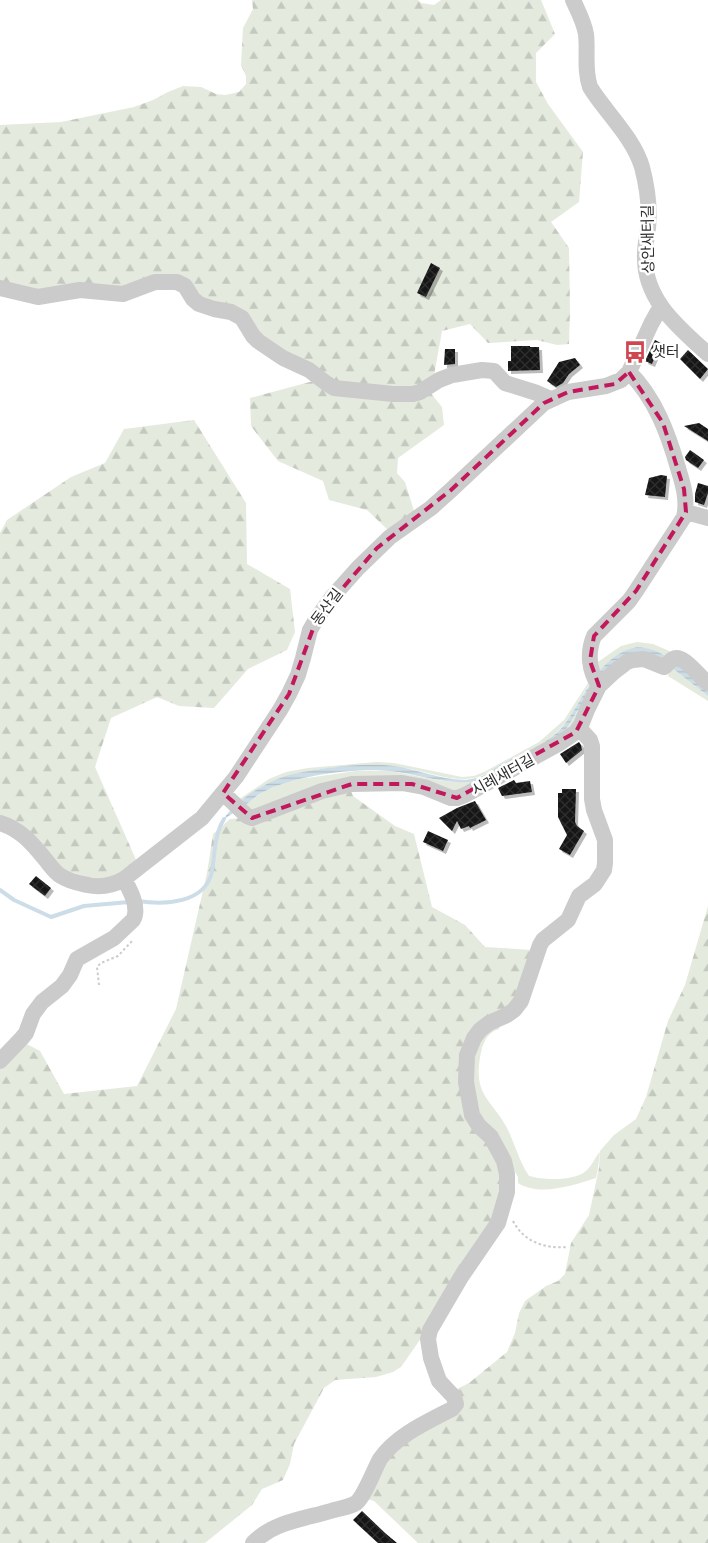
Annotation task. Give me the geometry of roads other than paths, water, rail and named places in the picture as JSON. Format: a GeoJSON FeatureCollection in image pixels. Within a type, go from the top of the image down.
{"type":"FeatureCollection","features":[{"type":"Feature","properties":{"kind":"street","name":"상안새터길"},"geometry":{"type":"LineString","coordinates":[[573,0],[586,33],[586,72],[590,87],[627,139],[641,166],[649,216],[645,256],[649,284],[661,306],[685,334],[708,354]]}},
{"type":"Feature","properties":{"kind":"street"},"geometry":{"type":"LineString","coordinates":[[0,288],[38,297],[80,290],[123,294],[155,282],[177,282],[185,286],[199,304],[231,312],[242,318],[258,341],[283,358],[309,370],[334,388],[393,394],[413,394],[452,375],[482,370],[494,371],[505,383],[550,399]]}},
{"type":"Feature","properties":{"kind":"street"},"geometry":{"type":"LineString","coordinates":[[596,682],[590,661],[594,636],[629,601],[686,512],[684,489],[663,423],[643,389],[629,372],[650,324],[661,306]]}},
{"type":"Feature","properties":{"kind":"street","name":"동산길"},"geometry":{"type":"LineString","coordinates":[[0,823],[21,833],[61,876],[70,881],[101,887],[115,884],[124,879],[196,822],[233,803],[236,777],[280,710],[298,675],[310,630],[333,596],[377,548],[451,490],[550,399],[568,392],[615,384],[629,372]]}},
{"type":"Feature","properties":{"kind":"street"},"geometry":{"type":"LineString","coordinates":[[686,512],[708,518]]}},
{"type":"Feature","properties":{"kind":"street","name":"시례새터길"},"geometry":{"type":"LineString","coordinates":[[233,803],[249,817],[257,816],[322,791],[352,784],[390,783],[412,784],[451,798],[457,798],[560,743],[580,728],[596,682],[633,660],[644,659],[662,667],[677,658],[683,659],[708,683]]}},
{"type":"Feature","properties":{"kind":"street"},"geometry":{"type":"LineString","coordinates":[[253,1543],[280,1525],[355,1503],[362,1496],[380,1460],[392,1446],[412,1431],[455,1406],[456,1400],[436,1375],[429,1347],[430,1330],[461,1277],[498,1223],[507,1192],[507,1174],[504,1161],[490,1137],[479,1126],[472,1115],[466,1082],[467,1056],[474,1038],[484,1026],[507,1015],[518,1005],[525,993],[543,940],[568,920],[579,896],[595,884],[604,870],[603,833],[592,799],[592,746],[590,740],[580,728]]}},
{"type":"Feature","properties":{"kind":"street"},"geometry":{"type":"LineString","coordinates":[[0,1061],[26,1033],[33,1014],[42,1002],[62,986],[77,960],[114,938],[133,920],[136,912],[132,894],[124,879]]}},
{"type":"Feature","properties":{"kind":"waterway"},"geometry":{"type":"LineString","coordinates":[[138,901],[171,902],[193,896],[201,890],[208,882],[212,871],[217,838],[224,819]]}},
{"type":"Feature","properties":{"kind":"waterway"},"geometry":{"type":"LineString","coordinates":[[0,890],[14,900],[51,917],[84,906],[129,902]]}},
{"type":"Feature","properties":{"kind":"place","name":"샛터"},"geometry":{"type":"Point","coordinates":[635,352]}}]}
